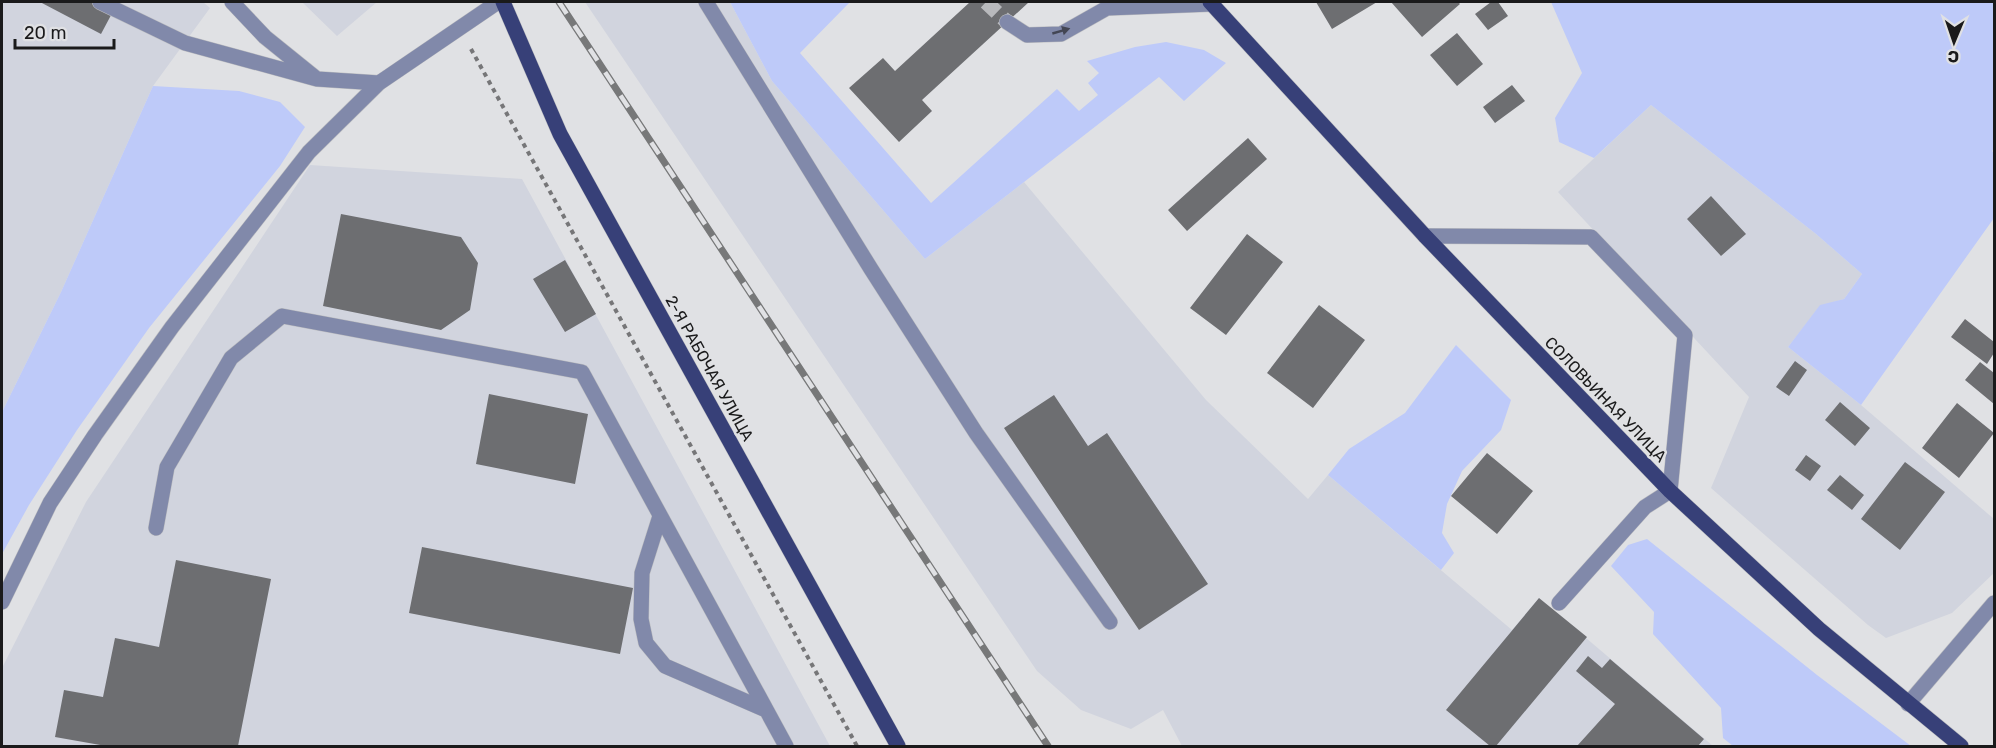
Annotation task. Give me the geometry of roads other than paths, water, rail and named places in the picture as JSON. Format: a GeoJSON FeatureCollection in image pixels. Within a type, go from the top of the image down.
{"type":"FeatureCollection","features":[{"type":"Feature","properties":{"kind":"main road","name":"2-Я РАБОЧАЯ УЛИЦА"},"geometry":{"type":"LineString","coordinates":[[503,2],[560,134],[898,747]]}},
{"type":"Feature","properties":{"kind":"main road","name":"СОЛОВЬИНАЯ УЛИЦА"},"geometry":{"type":"LineString","coordinates":[[1211,3],[1425,236],[1670,491],[1819,628],[1962,747]]}},
{"type":"Feature","properties":{"kind":"street"},"geometry":{"type":"LineString","coordinates":[[100,2],[185,43],[317,79],[379,83]]}},
{"type":"Feature","properties":{"kind":"street"},"geometry":{"type":"LineString","coordinates":[[232,2],[266,37],[317,79]]}},
{"type":"Feature","properties":{"kind":"street"},"geometry":{"type":"LineString","coordinates":[[2,602],[50,503],[95,435],[172,327],[309,152],[379,83],[498,2]]}},
{"type":"Feature","properties":{"kind":"street"},"geometry":{"type":"LineString","coordinates":[[706,2],[976,434],[1110,622]]}},
{"type":"Feature","properties":{"kind":"street"},"geometry":{"type":"LineString","coordinates":[[1007,22],[1027,35],[1061,34],[1107,8],[1211,3]]}},
{"type":"Feature","properties":{"kind":"street"},"geometry":{"type":"LineString","coordinates":[[1425,236],[1591,237],[1685,335],[1670,491],[1645,507],[1560,603]]}},
{"type":"Feature","properties":{"kind":"street"},"geometry":{"type":"LineString","coordinates":[[156,528],[167,467],[231,357],[282,316],[582,372],[786,747]]}},
{"type":"Feature","properties":{"kind":"street"},"geometry":{"type":"LineString","coordinates":[[660,516],[642,573],[641,619],[646,643],[665,666],[766,710]]}},
{"type":"Feature","properties":{"kind":"street"},"geometry":{"type":"LineString","coordinates":[[1908,704],[1995,603]]}},
{"type":"Feature","properties":{"kind":"tunnel"},"geometry":{"type":"LineString","coordinates":[[986,2],[1007,22]]}},
{"type":"Feature","properties":{"kind":"railway"},"geometry":{"type":"LineString","coordinates":[[559,2],[1048,746]]}}]}
